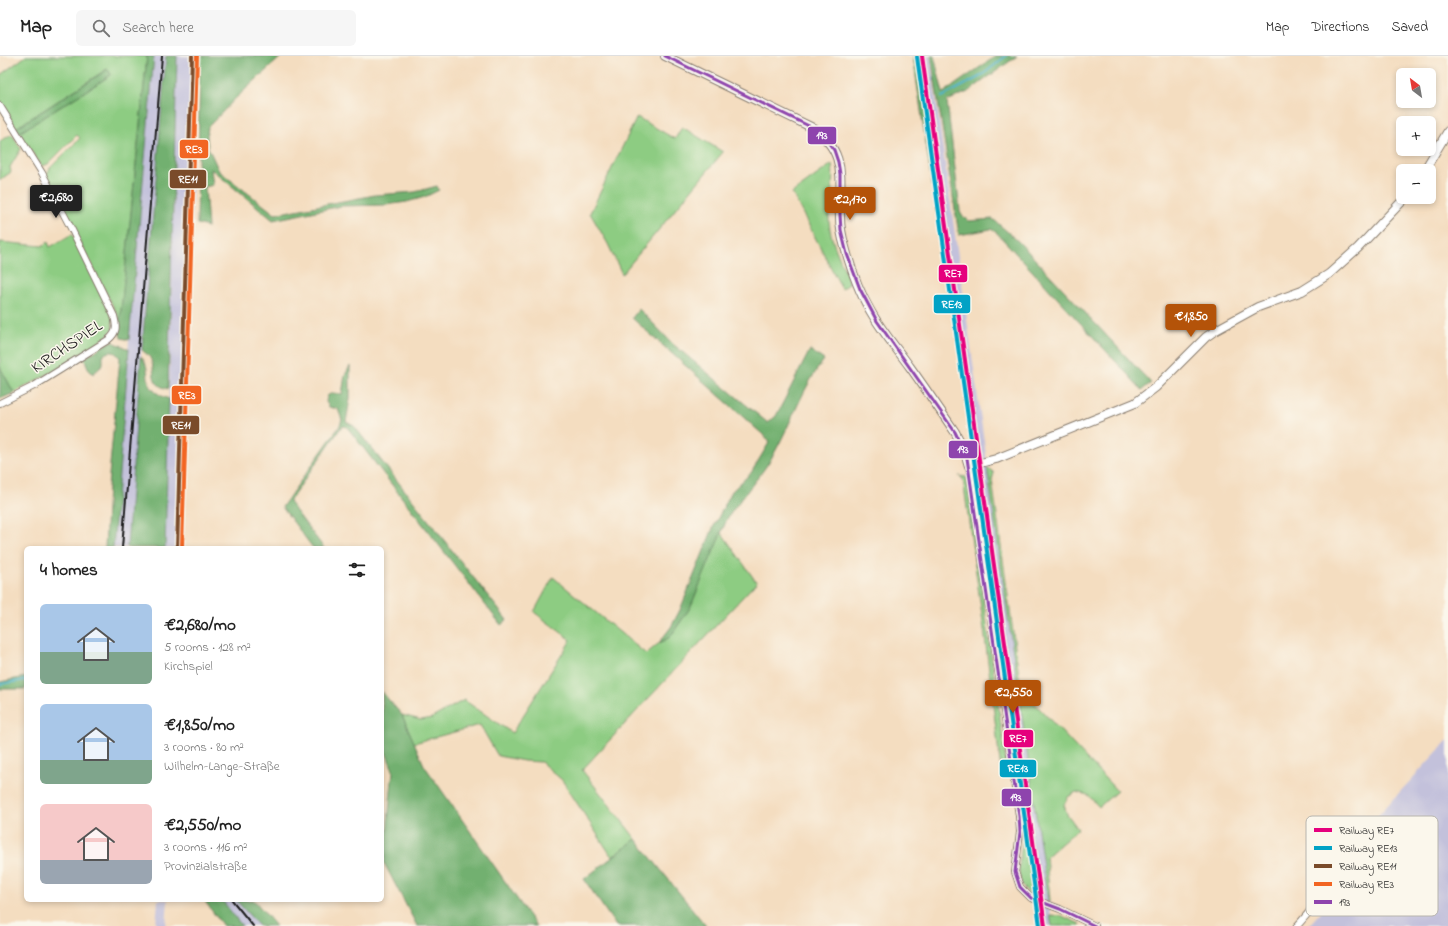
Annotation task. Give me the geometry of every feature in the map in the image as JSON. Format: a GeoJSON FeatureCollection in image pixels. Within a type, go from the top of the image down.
{"type":"FeatureCollection","features":[{"type":"Feature","properties":{"kind":"street"},"geometry":{"type":"LineString","coordinates":[[665,56],[811,127],[827,142],[836,157],[840,168],[840,222],[843,240],[864,298],[877,321],[955,432],[964,449],[969,466],[1019,816],[1020,832],[1015,866],[1016,876],[1020,887],[1031,898],[1046,903],[1095,926]]}},
{"type":"Feature","properties":{"kind":"street","name":"KIRCHSPIEL"},"geometry":{"type":"LineString","coordinates":[[0,106],[42,173],[114,316],[117,327],[115,335],[108,340],[34,386],[0,403]]}},
{"type":"Feature","properties":{"kind":"street"},"geometry":{"type":"LineString","coordinates":[[1428,164],[1448,131]]}},
{"type":"Feature","properties":{"kind":"street"},"geometry":{"type":"LineString","coordinates":[[969,466],[996,459],[1135,403],[1156,387],[1216,330],[1258,307],[1302,291],[1329,274],[1358,248],[1399,204]]}},
{"type":"Feature","properties":{"kind":"street"},"geometry":{"type":"LineString","coordinates":[[1296,926],[1306,914]]}},
{"type":"Feature","properties":{"kind":"shaded area"},"geometry":{"type":"Polygon","coordinates":[[[154,56],[166,56],[141,356],[127,546],[113,546],[129,340],[154,56]]]}},
{"type":"Feature","properties":{"kind":"shaded area"},"geometry":{"type":"Polygon","coordinates":[[[177,56],[196,56],[184,448],[179,546],[165,546],[177,56]]]}},
{"type":"Feature","properties":{"kind":"shaded area"},"geometry":{"type":"Polygon","coordinates":[[[919,56],[930,56],[1052,926],[1042,926],[919,56]]]}},
{"type":"Feature","properties":{"kind":"shaded area"},"geometry":{"type":"Polygon","coordinates":[[[1448,740],[1448,926],[1308,926],[1317,916],[1438,916],[1438,816],[1378,816],[1448,740]]]}},
{"type":"Feature","properties":{"kind":"shaded area"},"geometry":{"type":"Polygon","coordinates":[[[158,902],[168,902],[166,926],[156,926],[158,902]]]}},
{"type":"Feature","properties":{"kind":"shaded area"},"geometry":{"type":"Polygon","coordinates":[[[224,902],[238,902],[259,926],[242,926],[224,902]]]}},
{"type":"Feature","properties":{"kind":"green space"},"geometry":{"type":"Polygon","coordinates":[[[26,56],[147,56],[120,322],[47,178],[50,168],[80,138],[77,135],[48,164],[42,166],[19,133],[111,75],[107,69],[16,128],[0,102],[0,75],[26,56]]]}},
{"type":"Feature","properties":{"kind":"green space"},"geometry":{"type":"Polygon","coordinates":[[[147,56],[154,56],[129,340],[121,338],[119,330],[147,56]]]}},
{"type":"Feature","properties":{"kind":"green space"},"geometry":{"type":"Polygon","coordinates":[[[166,56],[177,56],[168,389],[157,384],[154,376],[152,361],[142,350],[166,56]]]}},
{"type":"Feature","properties":{"kind":"green space"},"geometry":{"type":"Polygon","coordinates":[[[200,56],[282,56],[236,98],[208,127],[207,135],[208,147],[219,171],[275,214],[375,195],[415,192],[437,186],[439,190],[425,197],[407,202],[386,205],[341,206],[273,220],[211,169],[213,185],[205,187],[208,227],[197,224],[200,56]]]}},
{"type":"Feature","properties":{"kind":"green space"},"geometry":{"type":"Polygon","coordinates":[[[913,56],[919,56],[944,233],[941,234],[931,179],[913,56]]]}},
{"type":"Feature","properties":{"kind":"green space"},"geometry":{"type":"Polygon","coordinates":[[[931,56],[934,56],[943,93],[996,56],[1017,56],[968,92],[947,101],[960,211],[968,221],[993,219],[1019,242],[1151,383],[1142,390],[997,233],[991,229],[959,235],[931,56]]]}},
{"type":"Feature","properties":{"kind":"green space"},"geometry":{"type":"Polygon","coordinates":[[[108,69],[111,75],[19,133],[16,128],[108,69]]]}},
{"type":"Feature","properties":{"kind":"green space"},"geometry":{"type":"Polygon","coordinates":[[[637,117],[675,139],[682,127],[723,152],[622,274],[608,244],[590,213],[637,117]]]}},
{"type":"Feature","properties":{"kind":"green space"},"geometry":{"type":"Polygon","coordinates":[[[12,134],[21,149],[10,167],[11,172],[0,180],[0,141],[12,134]]]}},
{"type":"Feature","properties":{"kind":"green space"},"geometry":{"type":"Polygon","coordinates":[[[832,164],[833,179],[829,214],[831,236],[849,280],[849,284],[842,289],[792,193],[832,164]]]}},
{"type":"Feature","properties":{"kind":"green space"},"geometry":{"type":"Polygon","coordinates":[[[72,234],[112,317],[113,329],[106,337],[73,360],[14,393],[0,367],[0,242],[42,246],[48,242],[50,247],[72,234]]]}},
{"type":"Feature","properties":{"kind":"green space"},"geometry":{"type":"Polygon","coordinates":[[[639,309],[674,345],[768,423],[776,416],[810,350],[824,360],[804,392],[771,459],[727,519],[690,608],[670,637],[658,644],[671,627],[680,610],[713,528],[732,491],[751,473],[770,441],[632,318],[639,309]]]}},
{"type":"Feature","properties":{"kind":"green space"},"geometry":{"type":"Polygon","coordinates":[[[111,341],[129,349],[113,546],[105,546],[108,486],[120,358],[115,353],[106,353],[103,355],[103,365],[93,374],[89,370],[84,358],[111,341]]]}},
{"type":"Feature","properties":{"kind":"green space"},"geometry":{"type":"Polygon","coordinates":[[[141,356],[145,362],[148,379],[153,390],[169,399],[165,546],[127,546],[141,356]]]}},
{"type":"Feature","properties":{"kind":"green space"},"geometry":{"type":"Polygon","coordinates":[[[350,366],[350,399],[346,422],[354,426],[507,620],[501,625],[347,427],[342,426],[289,502],[322,546],[311,546],[282,507],[339,427],[342,420],[338,409],[329,407],[326,402],[327,396],[332,393],[342,394],[345,375],[350,366]]]}},
{"type":"Feature","properties":{"kind":"green space"},"geometry":{"type":"Polygon","coordinates":[[[0,367],[14,393],[0,399],[0,367]]]}},
{"type":"Feature","properties":{"kind":"green space"},"geometry":{"type":"Polygon","coordinates":[[[987,467],[994,473],[992,480],[1020,683],[1025,693],[1117,791],[1099,807],[1088,795],[1076,792],[1068,797],[1064,805],[1067,814],[1078,829],[1046,857],[1050,900],[1048,901],[987,467]]]}},
{"type":"Feature","properties":{"kind":"green space"},"geometry":{"type":"Polygon","coordinates":[[[977,468],[1038,899],[1029,894],[1024,888],[1019,874],[1022,826],[972,474],[974,469],[977,468]]]}},
{"type":"Feature","properties":{"kind":"green space"},"geometry":{"type":"Polygon","coordinates":[[[959,476],[966,477],[967,479],[1006,763],[1001,771],[985,637],[963,479],[959,476]]]}},
{"type":"Feature","properties":{"kind":"green space"},"geometry":{"type":"Polygon","coordinates":[[[721,532],[757,583],[582,770],[636,839],[612,857],[562,780],[541,762],[524,761],[498,756],[480,725],[414,743],[402,715],[421,720],[432,718],[464,700],[512,733],[571,640],[534,612],[553,577],[646,654],[658,644],[670,637],[690,608],[721,532]]]}},
{"type":"Feature","properties":{"kind":"green space"},"geometry":{"type":"Polygon","coordinates":[[[24,677],[24,689],[0,689],[0,682],[24,677]]]}},
{"type":"Feature","properties":{"kind":"green space"},"geometry":{"type":"Polygon","coordinates":[[[384,694],[402,715],[424,765],[536,926],[417,926],[384,863],[393,770],[384,748],[384,694]]]}},
{"type":"Feature","properties":{"kind":"green space"},"geometry":{"type":"Polygon","coordinates":[[[636,839],[706,926],[616,926],[584,879],[636,839]]]}},
{"type":"Feature","properties":{"kind":"green space"},"geometry":{"type":"Polygon","coordinates":[[[205,902],[224,902],[242,926],[223,926],[205,902]]]}},
{"type":"Feature","properties":{"kind":"green space"},"geometry":{"type":"Polygon","coordinates":[[[238,902],[256,902],[276,926],[259,926],[238,902]]]}},
{"type":"Feature","properties":{"kind":"green space"},"geometry":{"type":"Polygon","coordinates":[[[1050,915],[1062,916],[1080,924],[1079,926],[1052,926],[1050,915]]]}},
{"type":"Feature","properties":{"kind":"waterway"},"geometry":{"type":"LineString","coordinates":[[942,97],[981,76],[1006,56]]}},
{"type":"Feature","properties":{"kind":"waterway"},"geometry":{"type":"LineString","coordinates":[[0,684],[24,680]]}},
{"type":"Feature","properties":{"kind":"railway"},"geometry":{"type":"LineString","coordinates":[[122,546],[162,56]]}},
{"type":"Feature","properties":{"kind":"railway"},"geometry":{"type":"LineString","coordinates":[[234,902],[253,926]]}},
{"type":"Feature","properties":{"kind":"rail line","name":"RE11"},"geometry":{"type":"LineString","coordinates":[[177,546],[192,56]]}},
{"type":"Feature","properties":{"kind":"rail line","name":"RE3"},"geometry":{"type":"LineString","coordinates":[[182,546],[197,56]]}},
{"type":"Feature","properties":{"kind":"rail line","name":"RE7"},"geometry":{"type":"LineString","coordinates":[[922,56],[1045,926]]}},
{"type":"Feature","properties":{"kind":"rail line","name":"RE13"},"geometry":{"type":"LineString","coordinates":[[917,57],[1040,926]]}},
{"type":"Feature","properties":{"kind":"transit line","name":"193"},"geometry":{"type":"LineString","coordinates":[[665,56],[811,127],[825,138],[834,150],[840,174],[841,230],[847,254],[860,289],[877,321],[955,432],[967,458],[1019,816],[1020,832],[1015,872],[1020,887],[1031,898],[1060,909],[1095,926]]}}]}
